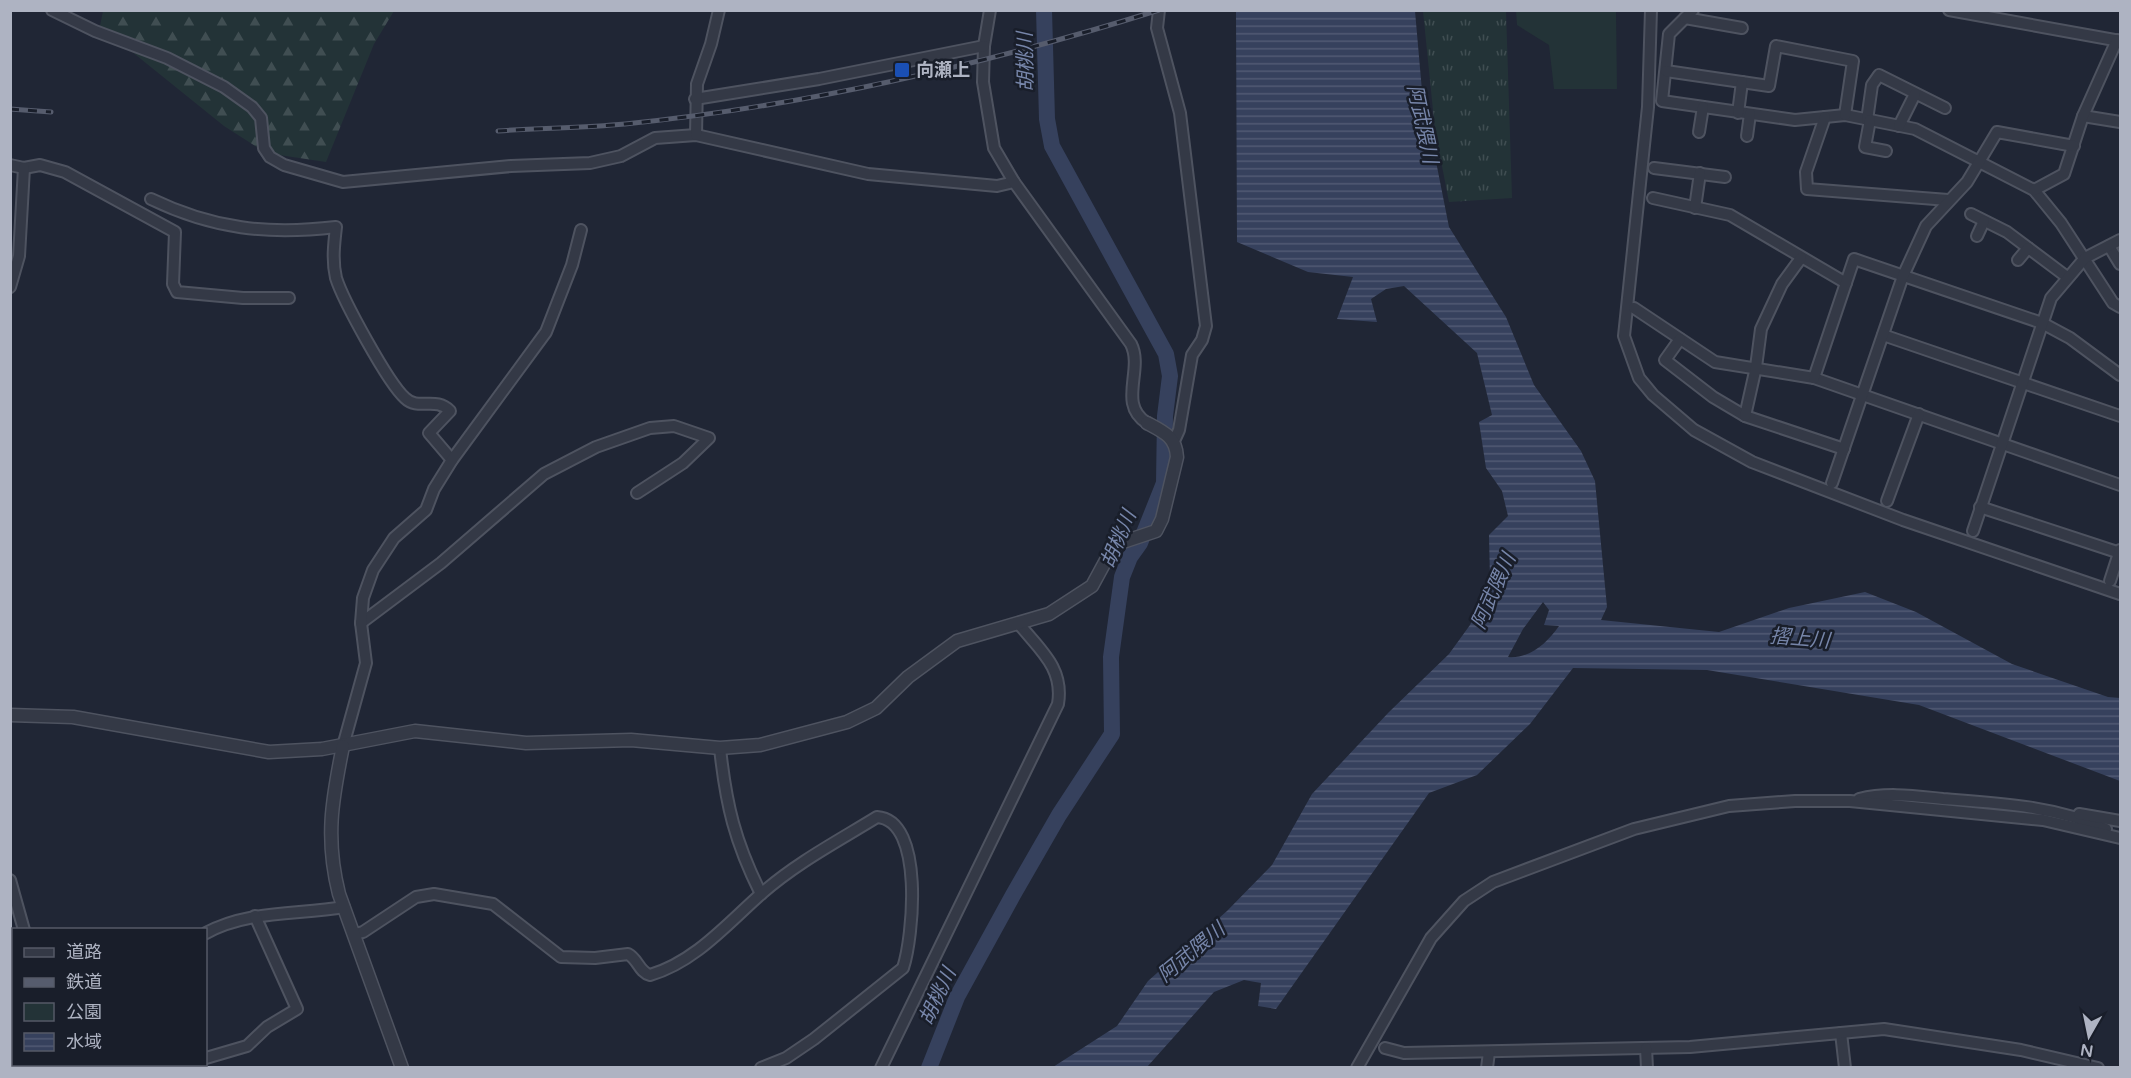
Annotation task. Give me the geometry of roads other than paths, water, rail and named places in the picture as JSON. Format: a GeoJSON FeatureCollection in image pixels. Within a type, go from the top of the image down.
{"type":"FeatureCollection","features":[{"type":"Feature","properties":{"kind":"street"},"geometry":{"type":"LineString","coordinates":[[52,10],[95,31],[167,58],[224,87],[252,107],[261,118],[264,148],[270,157],[284,165],[343,182],[511,166],[590,163],[621,156],[655,138],[696,135],[868,174],[997,186],[1014,182]]}},
{"type":"Feature","properties":{"kind":"street"},"geometry":{"type":"LineString","coordinates":[[696,135],[697,84],[711,44],[719,10]]}},
{"type":"Feature","properties":{"kind":"street"},"geometry":{"type":"LineString","coordinates":[[10,715],[73,717],[269,752],[343,746],[383,735],[415,731],[526,743],[631,740],[720,748],[774,743],[862,716],[883,703],[908,677],[957,641],[1049,614],[1092,586],[1111,551],[1120,543],[1156,531],[1162,519],[1175,466],[1171,438],[1140,418],[1132,404],[1136,360],[1131,344],[997,156],[990,138],[983,82],[984,46],[990,10]]}},
{"type":"Feature","properties":{"kind":"street"},"geometry":{"type":"LineString","coordinates":[[1159,10],[1157,28],[1180,113],[1206,326],[1202,340],[1192,355],[1179,430],[1171,438]]}},
{"type":"Feature","properties":{"kind":"street"},"geometry":{"type":"LineString","coordinates":[[1651,10],[1648,107],[1624,336],[1639,378],[1653,395],[1694,430],[1752,462],[1903,520],[2121,594]]}},
{"type":"Feature","properties":{"kind":"street"},"geometry":{"type":"LineString","coordinates":[[1949,10],[2119,40],[2083,116],[2064,174],[2034,190]]}},
{"type":"Feature","properties":{"kind":"street"},"geometry":{"type":"LineString","coordinates":[[2014,22],[2017,10]]}},
{"type":"Feature","properties":{"kind":"street"},"geometry":{"type":"LineString","coordinates":[[1742,28],[1689,14],[1669,34],[1662,101],[1795,120],[1845,115],[1914,129],[2034,190],[2085,258],[2113,303],[2121,307]]}},
{"type":"Feature","properties":{"kind":"street"},"geometry":{"type":"LineString","coordinates":[[695,99],[819,79],[984,46]]}},
{"type":"Feature","properties":{"kind":"street"},"geometry":{"type":"LineString","coordinates":[[1666,70],[1769,86],[1776,46],[1853,61],[1845,115]]}},
{"type":"Feature","properties":{"kind":"street"},"geometry":{"type":"LineString","coordinates":[[1886,151],[1865,147],[1872,85],[1879,75],[1945,108]]}},
{"type":"Feature","properties":{"kind":"street"},"geometry":{"type":"LineString","coordinates":[[1737,113],[1742,82]]}},
{"type":"Feature","properties":{"kind":"street"},"geometry":{"type":"LineString","coordinates":[[1899,126],[1915,94]]}},
{"type":"Feature","properties":{"kind":"street"},"geometry":{"type":"LineString","coordinates":[[1699,132],[1703,107]]}},
{"type":"Feature","properties":{"kind":"street"},"geometry":{"type":"LineString","coordinates":[[1747,136],[1750,114]]}},
{"type":"Feature","properties":{"kind":"street"},"geometry":{"type":"LineString","coordinates":[[2083,116],[2121,122]]}},
{"type":"Feature","properties":{"kind":"street"},"geometry":{"type":"LineString","coordinates":[[1825,117],[1806,172],[1808,189],[1948,200]]}},
{"type":"Feature","properties":{"kind":"street"},"geometry":{"type":"LineString","coordinates":[[1832,483],[1903,276],[1926,226],[1967,182],[1997,132],[2074,146]]}},
{"type":"Feature","properties":{"kind":"street"},"geometry":{"type":"LineString","coordinates":[[10,165],[24,168],[40,165],[66,172],[175,232],[173,284],[177,292],[243,298],[289,298]]}},
{"type":"Feature","properties":{"kind":"street"},"geometry":{"type":"LineString","coordinates":[[10,287],[19,256],[24,168]]}},
{"type":"Feature","properties":{"kind":"street"},"geometry":{"type":"LineString","coordinates":[[1654,168],[1725,177]]}},
{"type":"Feature","properties":{"kind":"street"},"geometry":{"type":"LineString","coordinates":[[1695,208],[1700,173]]}},
{"type":"Feature","properties":{"kind":"street"},"geometry":{"type":"LineString","coordinates":[[1653,198],[1730,214],[1846,283]]}},
{"type":"Feature","properties":{"kind":"street"},"geometry":{"type":"LineString","coordinates":[[151,199],[173,211],[224,225],[271,232],[336,227],[333,249],[335,271],[351,310],[392,383],[406,399],[416,405],[433,402],[445,405],[450,411],[429,433],[452,460]]}},
{"type":"Feature","properties":{"kind":"street"},"geometry":{"type":"LineString","coordinates":[[1971,214],[2007,232],[2067,277]]}},
{"type":"Feature","properties":{"kind":"street"},"geometry":{"type":"LineString","coordinates":[[1977,236],[1984,221]]}},
{"type":"Feature","properties":{"kind":"street"},"geometry":{"type":"LineString","coordinates":[[402,1068],[334,876],[330,833],[332,800],[343,746],[366,663],[362,623],[363,598],[373,570],[394,538],[426,510],[434,489],[452,460],[546,332],[566,283],[581,230]]}},
{"type":"Feature","properties":{"kind":"street"},"geometry":{"type":"LineString","coordinates":[[1973,531],[2051,298],[2085,258],[2121,240]]}},
{"type":"Feature","properties":{"kind":"street"},"geometry":{"type":"LineString","coordinates":[[2109,246],[2121,264]]}},
{"type":"Feature","properties":{"kind":"street"},"geometry":{"type":"LineString","coordinates":[[2018,260],[2028,248]]}},
{"type":"Feature","properties":{"kind":"street"},"geometry":{"type":"LineString","coordinates":[[1745,416],[1756,367],[1761,329],[1782,284],[1802,258]]}},
{"type":"Feature","properties":{"kind":"street"},"geometry":{"type":"LineString","coordinates":[[1814,378],[1854,259],[2042,323],[2070,338],[2121,375]]}},
{"type":"Feature","properties":{"kind":"street"},"geometry":{"type":"LineString","coordinates":[[1634,308],[1714,362],[1814,378],[2121,485]]}},
{"type":"Feature","properties":{"kind":"street"},"geometry":{"type":"LineString","coordinates":[[1883,335],[2121,416]]}},
{"type":"Feature","properties":{"kind":"street"},"geometry":{"type":"LineString","coordinates":[[1680,339],[1665,360],[1713,397],[1745,416],[1844,449]]}},
{"type":"Feature","properties":{"kind":"street"},"geometry":{"type":"LineString","coordinates":[[1887,501],[1918,414]]}},
{"type":"Feature","properties":{"kind":"street"},"geometry":{"type":"LineString","coordinates":[[362,623],[441,563],[544,474],[596,447],[650,428],[674,426],[709,438],[683,463],[637,493]]}},
{"type":"Feature","properties":{"kind":"street"},"geometry":{"type":"LineString","coordinates":[[1980,507],[2120,552],[2110,581]]}},
{"type":"Feature","properties":{"kind":"street"},"geometry":{"type":"LineString","coordinates":[[880,1068],[1058,704],[1060,688],[1058,676],[1019,624]]}},
{"type":"Feature","properties":{"kind":"street"},"geometry":{"type":"LineString","coordinates":[[720,748],[726,803],[732,824],[761,894]]}},
{"type":"Feature","properties":{"kind":"street"},"geometry":{"type":"LineString","coordinates":[[1850,801],[1883,794],[1996,803],[2121,821]]}},
{"type":"Feature","properties":{"kind":"street"},"geometry":{"type":"LineString","coordinates":[[1357,1068],[1431,938],[1452,912],[1485,886],[1593,843],[1705,811],[1761,802],[1850,801],[2043,820],[2121,836]]}},
{"type":"Feature","properties":{"kind":"street"},"geometry":{"type":"LineString","coordinates":[[2064,813],[2121,836]]}},
{"type":"Feature","properties":{"kind":"street"},"geometry":{"type":"LineString","coordinates":[[355,934],[420,895],[452,896],[501,908],[561,957],[595,958],[628,954],[636,960],[643,972],[650,975],[694,952],[735,920],[761,894],[803,862],[877,818],[885,819],[895,826],[907,846],[913,920],[903,968],[814,1039],[786,1058],[761,1068]]}},
{"type":"Feature","properties":{"kind":"street"},"geometry":{"type":"LineString","coordinates":[[10,880],[23,928]]}},
{"type":"Feature","properties":{"kind":"street"},"geometry":{"type":"LineString","coordinates":[[207,933],[231,922],[255,916],[344,907]]}},
{"type":"Feature","properties":{"kind":"street"},"geometry":{"type":"LineString","coordinates":[[207,1058],[247,1046],[267,1027],[297,1009],[255,916]]}},
{"type":"Feature","properties":{"kind":"street"},"geometry":{"type":"LineString","coordinates":[[1385,1048],[1404,1053],[1690,1047],[1896,1030],[2021,1050],[2098,1068]]}},
{"type":"Feature","properties":{"kind":"street"},"geometry":{"type":"LineString","coordinates":[[1841,1033],[1845,1068]]}},
{"type":"Feature","properties":{"kind":"street"},"geometry":{"type":"LineString","coordinates":[[1646,1048],[1647,1068]]}},
{"type":"Feature","properties":{"kind":"street"},"geometry":{"type":"LineString","coordinates":[[1487,1068],[1489,1052]]}},
{"type":"Feature","properties":{"kind":"water"},"geometry":{"type":"Polygon","coordinates":[[[1236,11],[1415,11],[1422,91],[1449,227],[1506,317],[1534,385],[1581,451],[1595,481],[1607,607],[1601,620],[1719,632],[1789,608],[1865,592],[1916,612],[2012,664],[2108,697],[2120,698],[2120,781],[1919,705],[1707,670],[1573,668],[1530,724],[1477,775],[1429,793],[1276,1009],[1258,1006],[1261,983],[1244,980],[1214,992],[1147,1067],[1053,1067],[1117,1026],[1148,981],[1227,911],[1272,865],[1312,794],[1389,712],[1449,654],[1470,625],[1490,580],[1489,535],[1508,516],[1502,491],[1486,468],[1479,422],[1492,415],[1477,353],[1404,286],[1386,289],[1371,299],[1377,322],[1337,319],[1353,277],[1308,272],[1237,242],[1236,11]],[[1543,602],[1523,629],[1508,657],[1531,653],[1549,638],[1559,626],[1544,625],[1549,610],[1543,602]]]}},
{"type":"Feature","properties":{"kind":"waterway","name":"胡桃川"},"geometry":{"type":"LineString","coordinates":[[929,1068],[957,997],[1059,815],[1112,734],[1111,657],[1122,577],[1130,557],[1140,543],[1164,483],[1165,416],[1170,376],[1166,354],[1052,146],[1047,119],[1044,10]]}},
{"type":"Feature","properties":{"kind":"railway"},"geometry":{"type":"LineString","coordinates":[[498,131],[625,124],[760,106],[827,94],[962,65],[1159,10]]}},
{"type":"Feature","properties":{"kind":"railway"},"geometry":{"type":"LineString","coordinates":[[10,109],[51,112]]}},
{"type":"Feature","properties":{"kind":"place","name":"向瀬上"},"geometry":{"type":"Point","coordinates":[902,70]}},
{"type":"Feature","properties":{"kind":"water label","name":"阿武隈川"},"geometry":{"type":"Point","coordinates":[1423,124]}},
{"type":"Feature","properties":{"kind":"water label","name":"阿武隈川"},"geometry":{"type":"Point","coordinates":[1493,591]}},
{"type":"Feature","properties":{"kind":"water label","name":"摺上川"},"geometry":{"type":"Point","coordinates":[1800,638]}},
{"type":"Feature","properties":{"kind":"water label","name":"阿武隈川"},"geometry":{"type":"Point","coordinates":[1191,952]}}]}
